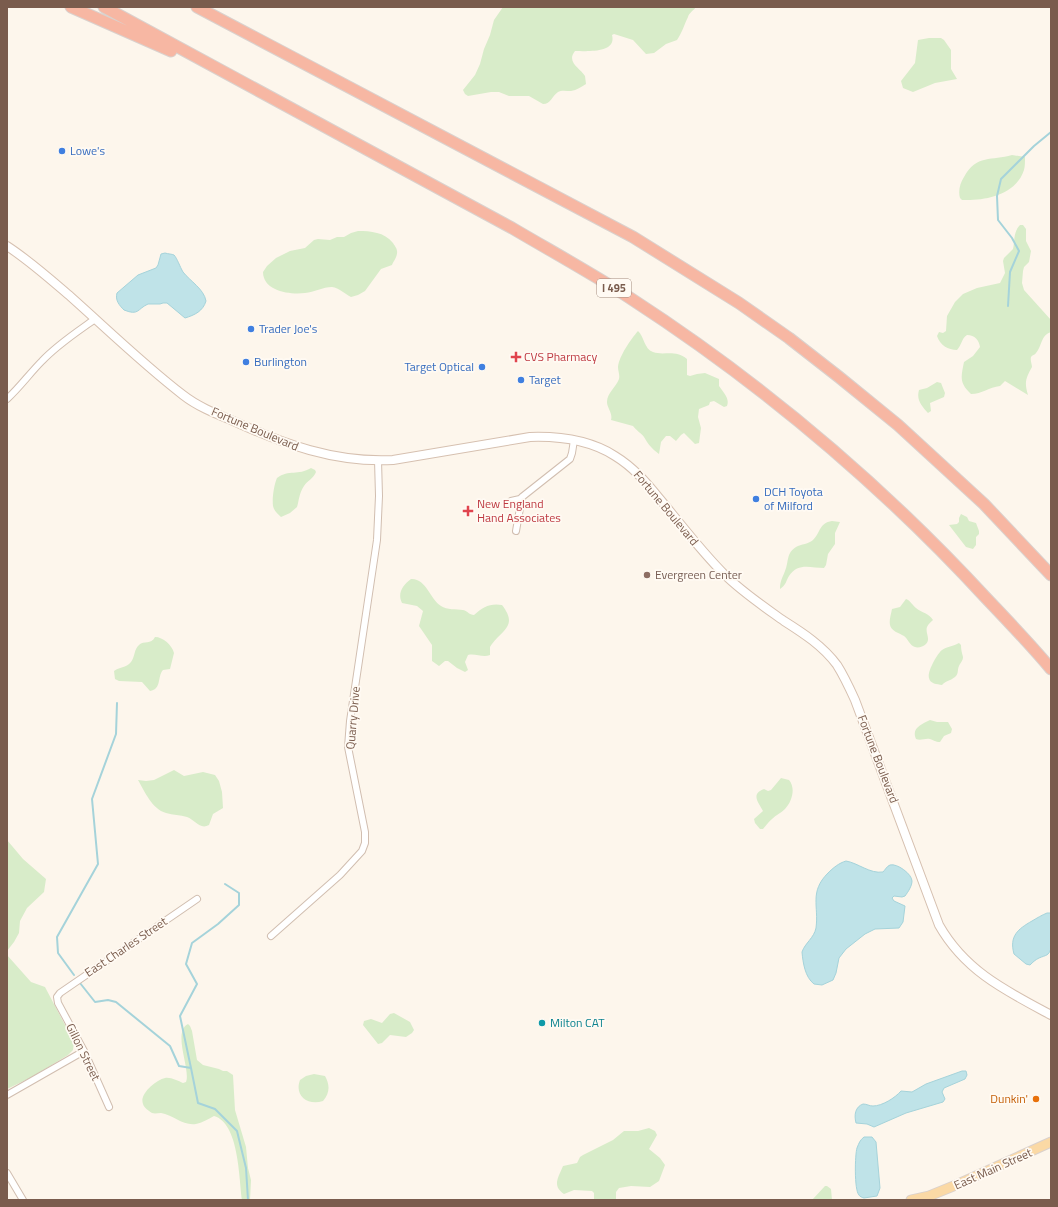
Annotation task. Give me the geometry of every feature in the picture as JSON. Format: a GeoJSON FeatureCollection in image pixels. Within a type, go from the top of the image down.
{"type":"FeatureCollection","features":[{"type":"Feature","properties":{"kind":"highway"},"geometry":{"type":"LineString","coordinates":[[71,7],[248,85]]}},
{"type":"Feature","properties":{"kind":"highway","name":"I 495"},"geometry":{"type":"LineString","coordinates":[[104,7],[455,197],[570,262],[629,298],[680,332],[786,410],[906,515],[963,572],[1051,669]]}},
{"type":"Feature","properties":{"kind":"highway"},"geometry":{"type":"LineString","coordinates":[[197,7],[634,237],[739,303],[795,343],[898,425],[984,504],[1051,575]]}},
{"type":"Feature","properties":{"kind":"main road","name":"Fortune Boulevard"},"geometry":{"type":"LineString","coordinates":[[7,246],[45,275],[184,396],[201,406],[262,434],[303,449],[328,455],[378,460],[394,460],[530,437],[549,437],[574,440],[596,446],[614,455],[630,466],[643,479],[709,559],[726,576],[756,602],[808,637],[824,650],[837,665],[855,700],[939,924],[946,937],[963,958],[982,974],[1051,1015]]}},
{"type":"Feature","properties":{"kind":"main road","name":"East Main Street"},"geometry":{"type":"LineString","coordinates":[[911,1200],[929,1196],[956,1185],[1051,1142]]}},
{"type":"Feature","properties":{"kind":"street"},"geometry":{"type":"LineString","coordinates":[[7,399],[16,391],[43,359],[64,341],[95,319]]}},
{"type":"Feature","properties":{"kind":"street"},"geometry":{"type":"LineString","coordinates":[[511,501],[520,499],[570,459],[574,440]]}},
{"type":"Feature","properties":{"kind":"street","name":"Quarry Drive"},"geometry":{"type":"LineString","coordinates":[[272,936],[340,875],[362,851],[365,843],[366,832],[351,768],[348,747],[350,721],[377,540],[379,496],[378,460]]}},
{"type":"Feature","properties":{"kind":"street"},"geometry":{"type":"LineString","coordinates":[[516,531],[522,497]]}},
{"type":"Feature","properties":{"kind":"street","name":"East Charles Street"},"geometry":{"type":"LineString","coordinates":[[57,997],[60,993],[197,899]]}},
{"type":"Feature","properties":{"kind":"street","name":"Gillon Street"},"geometry":{"type":"LineString","coordinates":[[57,997],[58,1003],[84,1051],[109,1107]]}},
{"type":"Feature","properties":{"kind":"street"},"geometry":{"type":"LineString","coordinates":[[7,1095],[84,1051]]}},
{"type":"Feature","properties":{"kind":"street"},"geometry":{"type":"LineString","coordinates":[[7,1173],[23,1200]]}},
{"type":"Feature","properties":{"kind":"green space"},"geometry":{"type":"Polygon","coordinates":[[[503,7],[696,7],[690,13],[677,40],[666,44],[654,53],[646,54],[633,40],[614,34],[612,35],[610,46],[593,51],[575,51],[572,58],[573,62],[585,76],[586,84],[573,91],[559,91],[548,103],[543,104],[529,96],[509,96],[499,92],[491,92],[468,96],[463,90],[475,75],[494,20],[503,7]]]}},
{"type":"Feature","properties":{"kind":"green space"},"geometry":{"type":"Polygon","coordinates":[[[941,38],[951,50],[951,69],[957,79],[935,83],[913,92],[903,88],[901,81],[915,63],[918,40],[941,38]]]}},
{"type":"Feature","properties":{"kind":"green space"},"geometry":{"type":"Polygon","coordinates":[[[1012,155],[1025,157],[1025,165],[1020,179],[1007,191],[990,198],[962,200],[960,198],[959,190],[961,182],[974,165],[985,160],[1012,155]]]}},
{"type":"Feature","properties":{"kind":"green space"},"geometry":{"type":"Polygon","coordinates":[[[1020,225],[1023,225],[1026,229],[1026,241],[1031,251],[1029,262],[1024,267],[1023,271],[1022,283],[1024,290],[1051,320],[1051,332],[1045,336],[1036,354],[1031,357],[1032,367],[1026,383],[1028,395],[1005,381],[1000,386],[971,394],[964,386],[962,372],[964,362],[973,356],[980,347],[978,340],[967,335],[957,350],[954,350],[942,344],[937,336],[939,332],[943,333],[946,331],[947,316],[955,302],[963,294],[977,288],[1000,283],[1005,273],[1004,258],[1013,249],[1015,234],[1020,225]]]}},
{"type":"Feature","properties":{"kind":"green space"},"geometry":{"type":"Polygon","coordinates":[[[358,231],[372,232],[386,236],[397,249],[396,257],[392,265],[381,269],[365,291],[351,297],[332,287],[312,292],[292,293],[272,288],[267,284],[263,272],[276,258],[290,251],[305,248],[314,240],[330,240],[337,237],[344,237],[358,231]]]}},
{"type":"Feature","properties":{"kind":"green space"},"geometry":{"type":"Polygon","coordinates":[[[638,331],[648,348],[653,352],[674,353],[687,359],[687,375],[690,376],[705,373],[719,379],[719,386],[727,398],[728,403],[727,406],[724,407],[714,401],[699,409],[698,417],[701,428],[699,443],[695,444],[684,433],[676,441],[670,436],[666,436],[661,442],[659,454],[633,426],[611,420],[607,399],[619,379],[618,367],[623,353],[638,331]]]}},
{"type":"Feature","properties":{"kind":"green space"},"geometry":{"type":"Polygon","coordinates":[[[937,382],[941,383],[945,393],[944,397],[930,403],[931,411],[928,413],[919,400],[919,390],[927,388],[937,382]]]}},
{"type":"Feature","properties":{"kind":"green space"},"geometry":{"type":"Polygon","coordinates":[[[311,468],[316,472],[302,489],[297,507],[290,513],[281,517],[275,511],[273,506],[277,478],[281,475],[302,472],[311,468]]]}},
{"type":"Feature","properties":{"kind":"green space"},"geometry":{"type":"Polygon","coordinates":[[[961,514],[967,517],[969,521],[976,523],[979,531],[979,534],[976,537],[976,545],[973,549],[966,547],[949,525],[957,524],[961,514]]]}},
{"type":"Feature","properties":{"kind":"green space"},"geometry":{"type":"Polygon","coordinates":[[[832,521],[840,522],[835,533],[835,544],[828,554],[824,568],[801,567],[796,569],[780,589],[788,558],[793,549],[811,541],[816,537],[822,526],[832,521]]]}},
{"type":"Feature","properties":{"kind":"green space"},"geometry":{"type":"Polygon","coordinates":[[[411,579],[424,585],[437,603],[446,608],[463,610],[474,615],[487,606],[502,605],[507,612],[509,623],[490,647],[490,655],[468,655],[465,662],[468,670],[465,672],[448,661],[445,661],[439,666],[432,661],[432,645],[419,626],[423,611],[417,606],[402,603],[400,596],[402,590],[411,579]]]}},
{"type":"Feature","properties":{"kind":"green space"},"geometry":{"type":"Polygon","coordinates":[[[906,599],[918,610],[930,616],[933,620],[927,627],[927,642],[922,647],[913,646],[910,644],[904,636],[894,630],[890,625],[892,609],[900,607],[906,599]]]}},
{"type":"Feature","properties":{"kind":"green space"},"geometry":{"type":"Polygon","coordinates":[[[155,637],[161,638],[167,642],[174,653],[170,669],[163,670],[156,688],[150,691],[142,682],[119,681],[115,679],[114,671],[129,664],[137,647],[141,644],[152,641],[155,637]]]}},
{"type":"Feature","properties":{"kind":"green space"},"geometry":{"type":"Polygon","coordinates":[[[959,643],[961,645],[963,660],[958,667],[956,676],[942,685],[932,683],[929,675],[933,663],[940,652],[959,643]]]}},
{"type":"Feature","properties":{"kind":"green space"},"geometry":{"type":"Polygon","coordinates":[[[930,720],[937,722],[948,722],[952,729],[951,733],[944,736],[940,742],[930,739],[916,739],[916,729],[930,720]]]}},
{"type":"Feature","properties":{"kind":"green space"},"geometry":{"type":"Polygon","coordinates":[[[174,770],[184,776],[203,772],[215,775],[219,781],[222,792],[223,808],[213,814],[209,825],[203,826],[190,818],[161,811],[149,800],[138,780],[154,780],[174,770]]]}},
{"type":"Feature","properties":{"kind":"green space"},"geometry":{"type":"Polygon","coordinates":[[[781,778],[789,780],[791,783],[793,791],[790,803],[763,829],[760,829],[755,823],[754,819],[763,811],[756,796],[757,793],[764,789],[768,791],[771,790],[781,778]]]}},
{"type":"Feature","properties":{"kind":"green space"},"geometry":{"type":"Polygon","coordinates":[[[7,840],[23,859],[46,879],[44,892],[27,908],[20,921],[19,933],[7,951],[7,840]]]}},
{"type":"Feature","properties":{"kind":"green space"},"geometry":{"type":"Polygon","coordinates":[[[7,955],[31,982],[45,987],[74,1042],[73,1050],[68,1055],[32,1077],[7,1089],[7,955]]]}},
{"type":"Feature","properties":{"kind":"green space"},"geometry":{"type":"Polygon","coordinates":[[[394,1013],[410,1022],[414,1030],[406,1037],[390,1035],[382,1043],[378,1044],[363,1025],[364,1021],[371,1019],[382,1023],[390,1014],[394,1013]]]}},
{"type":"Feature","properties":{"kind":"green space"},"geometry":{"type":"Polygon","coordinates":[[[188,1024],[192,1031],[197,1060],[203,1065],[227,1071],[233,1075],[235,1110],[246,1147],[251,1180],[250,1200],[242,1200],[233,1140],[222,1121],[214,1116],[203,1122],[191,1124],[182,1122],[165,1114],[152,1113],[145,1108],[143,1104],[143,1096],[153,1084],[161,1079],[170,1078],[183,1083],[186,1082],[187,1076],[182,1035],[184,1028],[188,1024]]]}},
{"type":"Feature","properties":{"kind":"green space"},"geometry":{"type":"Polygon","coordinates":[[[314,1074],[325,1076],[328,1083],[328,1092],[323,1101],[308,1101],[299,1091],[300,1080],[306,1076],[314,1074]]]}},
{"type":"Feature","properties":{"kind":"green space"},"geometry":{"type":"Polygon","coordinates":[[[649,1128],[655,1131],[657,1135],[649,1149],[660,1158],[665,1165],[659,1181],[650,1187],[631,1186],[619,1188],[616,1192],[616,1200],[594,1200],[594,1193],[592,1191],[574,1190],[564,1194],[560,1191],[557,1182],[563,1166],[577,1163],[580,1157],[613,1140],[624,1131],[638,1131],[649,1128]]]}},
{"type":"Feature","properties":{"kind":"green space"},"geometry":{"type":"Polygon","coordinates":[[[825,1186],[831,1189],[832,1200],[812,1200],[825,1186]]]}},
{"type":"Feature","properties":{"kind":"water"},"geometry":{"type":"Polygon","coordinates":[[[165,253],[174,255],[183,272],[203,293],[206,301],[201,310],[185,318],[167,303],[148,304],[135,312],[124,310],[118,302],[117,293],[138,275],[156,268],[161,254],[165,253]]]}},
{"type":"Feature","properties":{"kind":"water"},"geometry":{"type":"Polygon","coordinates":[[[846,861],[878,872],[883,872],[887,867],[893,865],[900,867],[910,875],[912,881],[909,891],[905,896],[894,896],[892,898],[894,901],[905,906],[903,922],[899,928],[875,929],[865,934],[846,949],[839,958],[833,980],[822,985],[814,984],[808,978],[802,952],[815,932],[817,920],[817,893],[822,880],[828,873],[836,866],[846,861]]]}},
{"type":"Feature","properties":{"kind":"water"},"geometry":{"type":"Polygon","coordinates":[[[1047,913],[1051,913],[1050,951],[1047,955],[1034,961],[1030,965],[1026,964],[1014,954],[1014,938],[1019,930],[1047,913]]]}},
{"type":"Feature","properties":{"kind":"water"},"geometry":{"type":"Polygon","coordinates":[[[962,1071],[966,1071],[967,1075],[965,1079],[944,1088],[942,1092],[945,1099],[943,1102],[906,1113],[874,1127],[867,1124],[856,1123],[856,1112],[860,1105],[880,1105],[892,1099],[901,1091],[912,1092],[926,1084],[962,1071]]]}},
{"type":"Feature","properties":{"kind":"water"},"geometry":{"type":"Polygon","coordinates":[[[864,1137],[872,1137],[876,1142],[880,1188],[877,1196],[864,1198],[857,1192],[855,1172],[857,1148],[864,1137]]]}},
{"type":"Feature","properties":{"kind":"waterway"},"geometry":{"type":"LineString","coordinates":[[1008,306],[1010,272],[1019,251],[1012,238],[998,220],[997,196],[1001,179],[1034,146],[1051,132]]}},
{"type":"Feature","properties":{"kind":"waterway"},"geometry":{"type":"LineString","coordinates":[[74,975],[58,953],[57,937],[98,864],[92,799],[116,734],[117,703]]}},
{"type":"Feature","properties":{"kind":"waterway"},"geometry":{"type":"LineString","coordinates":[[191,1068],[180,1016],[197,984],[186,964],[192,943],[218,924],[239,905],[239,893],[225,884]]}},
{"type":"Feature","properties":{"kind":"waterway"},"geometry":{"type":"LineString","coordinates":[[80,983],[95,1002],[108,1000],[116,1002],[170,1046],[179,1066],[191,1068],[198,1103],[215,1109],[237,1131],[246,1168],[248,1200]]}},
{"type":"Feature","properties":{"kind":"place","name":"Lowe's"},"geometry":{"type":"Point","coordinates":[62,151]}},
{"type":"Feature","properties":{"kind":"place","name":"Trader Joe's"},"geometry":{"type":"Point","coordinates":[251,329]}},
{"type":"Feature","properties":{"kind":"place","name":"CVS Pharmacy"},"geometry":{"type":"Point","coordinates":[516,357]}},
{"type":"Feature","properties":{"kind":"place","name":"Burlington"},"geometry":{"type":"Point","coordinates":[246,362]}},
{"type":"Feature","properties":{"kind":"place","name":"Target Optical"},"geometry":{"type":"Point","coordinates":[482,367]}},
{"type":"Feature","properties":{"kind":"place","name":"Target"},"geometry":{"type":"Point","coordinates":[521,380]}},
{"type":"Feature","properties":{"kind":"place","name":"DCH Toyota of Milford"},"geometry":{"type":"Point","coordinates":[756,499]}},
{"type":"Feature","properties":{"kind":"place","name":"New England Hand Associates"},"geometry":{"type":"Point","coordinates":[468,511]}},
{"type":"Feature","properties":{"kind":"place","name":"Evergreen Center"},"geometry":{"type":"Point","coordinates":[647,575]}},
{"type":"Feature","properties":{"kind":"place","name":"Milton CAT"},"geometry":{"type":"Point","coordinates":[542,1023]}},
{"type":"Feature","properties":{"kind":"place","name":"Dunkin'"},"geometry":{"type":"Point","coordinates":[1036,1099]}}]}
